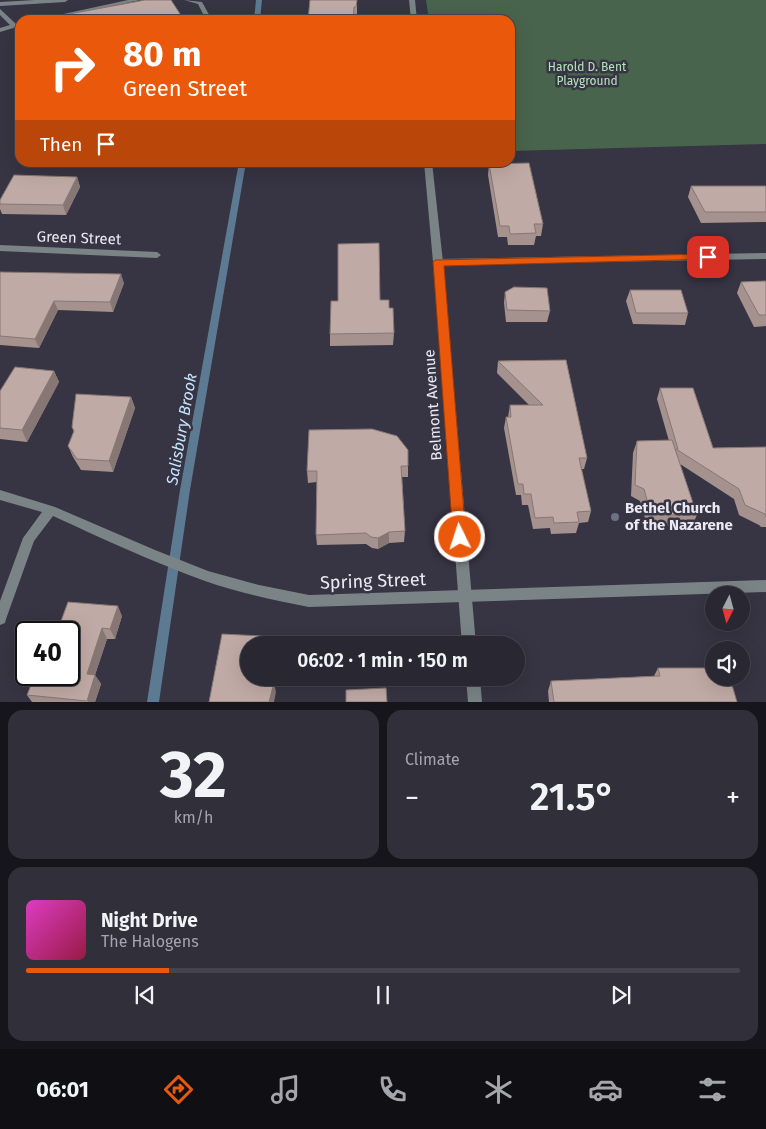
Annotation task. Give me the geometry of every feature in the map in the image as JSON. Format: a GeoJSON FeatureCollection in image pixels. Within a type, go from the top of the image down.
{"type":"FeatureCollection","features":[{"type":"Feature","properties":{"kind":"street"},"geometry":{"type":"LineString","coordinates":[[0,4],[65,0]]}},
{"type":"Feature","properties":{"kind":"street"},"geometry":{"type":"LineString","coordinates":[[64,15],[137,0]]}},
{"type":"Feature","properties":{"kind":"street"},"geometry":{"type":"LineString","coordinates":[[187,0],[200,3],[206,15]]}},
{"type":"Feature","properties":{"kind":"street"},"geometry":{"type":"LineString","coordinates":[[412,0],[414,15]]}},
{"type":"Feature","properties":{"kind":"street"},"geometry":{"type":"LineString","coordinates":[[0,11],[15,23]]}},
{"type":"Feature","properties":{"kind":"street"},"geometry":{"type":"LineString","coordinates":[[0,30],[15,26]]}},
{"type":"Feature","properties":{"kind":"street","name":"Belmont Avenue"},"geometry":{"type":"LineString","coordinates":[[428,167],[468,636]]}},
{"type":"Feature","properties":{"kind":"street","name":"Green Street"},"geometry":{"type":"LineString","coordinates":[[0,248],[157,255]]}},
{"type":"Feature","properties":{"kind":"street"},"geometry":{"type":"LineString","coordinates":[[438,262],[766,256]]}},
{"type":"Feature","properties":{"kind":"street","name":"Spring Street"},"geometry":{"type":"LineString","coordinates":[[0,495],[51,510],[151,554],[207,576],[259,591],[309,601],[766,586]]}},
{"type":"Feature","properties":{"kind":"street"},"geometry":{"type":"LineString","coordinates":[[0,620],[29,538],[51,510]]}},
{"type":"Feature","properties":{"kind":"street"},"geometry":{"type":"LineString","coordinates":[[473,686],[475,702]]}},
{"type":"Feature","properties":{"kind":"green space","name":"Harold D. Bent Playground"},"geometry":{"type":"Polygon","coordinates":[[[426,0],[766,0],[766,144],[515,151],[515,15],[428,15],[426,0]]]}},
{"type":"Feature","properties":{"kind":"building"},"geometry":{"type":"Polygon","coordinates":[[[145,0],[171,0],[181,15],[64,15],[145,0]]]}},
{"type":"Feature","properties":{"kind":"building"},"geometry":{"type":"Polygon","coordinates":[[[310,0],[357,0],[353,15],[308,15],[310,0]]]}},
{"type":"Feature","properties":{"kind":"building"},"geometry":{"type":"Polygon","coordinates":[[[515,163],[529,163],[543,224],[534,224],[536,233],[510,234],[509,226],[500,226],[490,167],[515,167],[515,163]]]}},
{"type":"Feature","properties":{"kind":"building"},"geometry":{"type":"Polygon","coordinates":[[[14,175],[77,177],[63,205],[0,204],[0,200],[14,175]]]}},
{"type":"Feature","properties":{"kind":"building"},"geometry":{"type":"Polygon","coordinates":[[[691,186],[766,186],[766,212],[705,212],[691,186]]]}},
{"type":"Feature","properties":{"kind":"building"},"geometry":{"type":"Polygon","coordinates":[[[379,243],[380,300],[389,300],[389,308],[393,308],[394,333],[330,334],[331,301],[338,301],[338,244],[379,243]]]}},
{"type":"Feature","properties":{"kind":"building"},"geometry":{"type":"Polygon","coordinates":[[[0,272],[121,274],[110,302],[54,301],[35,339],[0,336],[0,272]]]}},
{"type":"Feature","properties":{"kind":"building"},"geometry":{"type":"Polygon","coordinates":[[[766,281],[766,315],[759,315],[741,282],[766,281]]]}},
{"type":"Feature","properties":{"kind":"building"},"geometry":{"type":"Polygon","coordinates":[[[514,287],[547,288],[550,311],[507,310],[505,292],[514,287]]]}},
{"type":"Feature","properties":{"kind":"building"},"geometry":{"type":"Polygon","coordinates":[[[630,290],[681,290],[688,313],[636,313],[630,290]]]}},
{"type":"Feature","properties":{"kind":"building"},"geometry":{"type":"Polygon","coordinates":[[[566,360],[587,458],[579,458],[591,511],[577,512],[579,522],[554,523],[553,517],[535,518],[531,494],[524,494],[523,484],[518,484],[506,417],[511,417],[510,405],[543,405],[498,361],[566,360]]]}},
{"type":"Feature","properties":{"kind":"building"},"geometry":{"type":"Polygon","coordinates":[[[15,367],[54,371],[22,430],[0,428],[0,391],[15,367]]]}},
{"type":"Feature","properties":{"kind":"building"},"geometry":{"type":"Polygon","coordinates":[[[660,388],[693,388],[713,448],[766,447],[766,517],[765,514],[745,505],[739,489],[676,449],[678,449],[660,388]]]}},
{"type":"Feature","properties":{"kind":"building"},"geometry":{"type":"Polygon","coordinates":[[[76,394],[131,397],[109,461],[77,459],[68,446],[74,431],[72,427],[76,394]]]}},
{"type":"Feature","properties":{"kind":"building"},"geometry":{"type":"Polygon","coordinates":[[[372,429],[397,436],[408,450],[408,466],[401,466],[405,531],[389,532],[378,538],[371,537],[366,533],[316,535],[317,471],[307,471],[309,430],[372,429]]]}},
{"type":"Feature","properties":{"kind":"building"},"geometry":{"type":"Polygon","coordinates":[[[672,440],[697,515],[660,515],[649,507],[644,489],[635,485],[637,441],[672,440]]]}},
{"type":"Feature","properties":{"kind":"building"},"geometry":{"type":"Polygon","coordinates":[[[68,602],[118,606],[110,629],[102,628],[87,674],[95,675],[87,701],[27,695],[31,686],[80,686],[80,621],[61,621],[68,602]]]}},
{"type":"Feature","properties":{"kind":"building"},"geometry":{"type":"Polygon","coordinates":[[[222,634],[262,636],[240,636],[240,686],[273,686],[269,702],[209,702],[222,634]]]}},
{"type":"Feature","properties":{"kind":"building"},"geometry":{"type":"Polygon","coordinates":[[[658,668],[705,668],[705,686],[732,686],[737,702],[554,702],[551,681],[660,676],[658,668]]]}},
{"type":"Feature","properties":{"kind":"building"},"geometry":{"type":"Polygon","coordinates":[[[386,688],[387,702],[346,702],[346,690],[386,688]]]}},
{"type":"Feature","properties":{"kind":"waterway","name":"Salisbury Brook"},"geometry":{"type":"LineString","coordinates":[[258,15],[259,0]]}},
{"type":"Feature","properties":{"kind":"waterway","name":"Salisbury Brook"},"geometry":{"type":"LineString","coordinates":[[153,702],[185,490],[242,167]]}},
{"type":"Feature","properties":{"kind":"place","name":"Bethel Church of the Nazarene"},"geometry":{"type":"Point","coordinates":[615,517]}},
{"type":"Feature","properties":{"kind":"route"},"geometry":{"type":"LineString","coordinates":[[460,537],[438,262],[708,257]]}}]}
